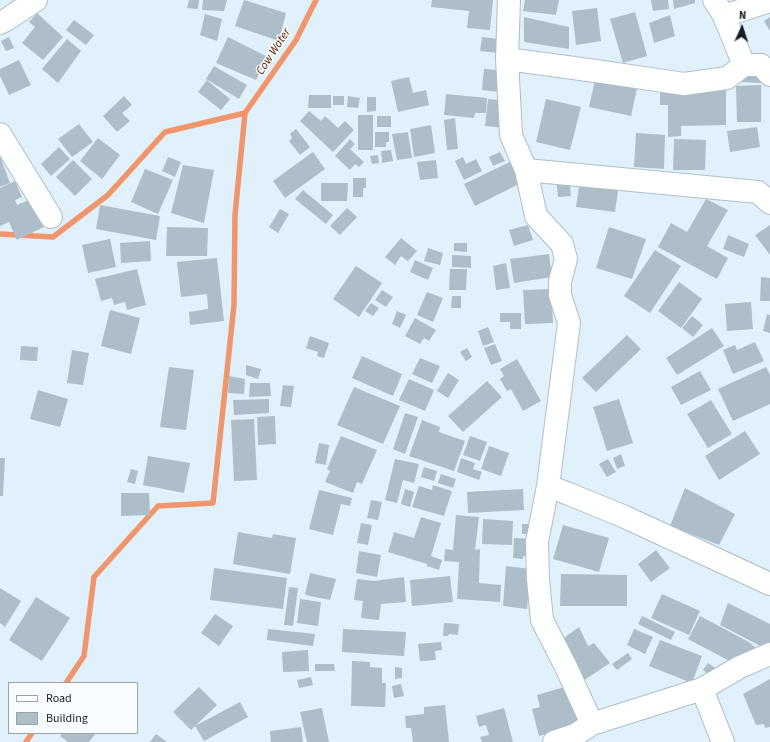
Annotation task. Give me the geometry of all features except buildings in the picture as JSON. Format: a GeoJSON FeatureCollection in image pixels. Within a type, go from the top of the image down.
{"type":"FeatureCollection","features":[{"type":"Feature","properties":{"kind":"street"},"geometry":{"type":"LineString","coordinates":[[0,24],[36,0]]}},
{"type":"Feature","properties":{"kind":"street"},"geometry":{"type":"LineString","coordinates":[[509,0],[507,59],[511,135],[526,170],[536,216],[562,244],[566,259],[560,281],[560,295],[569,323],[548,486],[537,542],[538,579],[542,620],[566,666],[592,724]]}},
{"type":"Feature","properties":{"kind":"street"},"geometry":{"type":"LineString","coordinates":[[744,65],[719,8],[770,1]]}},
{"type":"Feature","properties":{"kind":"street"},"geometry":{"type":"LineString","coordinates":[[507,59],[684,84],[727,78],[744,65],[761,65],[770,75]]}},
{"type":"Feature","properties":{"kind":"street"},"geometry":{"type":"LineString","coordinates":[[0,134],[50,217]]}},
{"type":"Feature","properties":{"kind":"street"},"geometry":{"type":"LineString","coordinates":[[526,170],[758,192],[770,203]]}},
{"type":"Feature","properties":{"kind":"street"},"geometry":{"type":"LineString","coordinates":[[548,486],[625,517],[770,584]]}},
{"type":"Feature","properties":{"kind":"street"},"geometry":{"type":"LineString","coordinates":[[554,742],[575,735],[592,724],[702,689],[740,667],[770,654]]}},
{"type":"Feature","properties":{"kind":"street"},"geometry":{"type":"LineString","coordinates":[[702,689],[723,742]]}},
{"type":"Feature","properties":{"kind":"waterway","name":"Cow Water"},"geometry":{"type":"LineString","coordinates":[[67,682],[84,656],[94,577],[158,506],[213,503],[234,305],[235,215],[245,113],[296,40],[316,0]]}},
{"type":"Feature","properties":{"kind":"waterway"},"geometry":{"type":"LineString","coordinates":[[0,234],[53,237],[108,195],[165,132],[245,113]]}},
{"type":"Feature","properties":{"kind":"waterway"},"geometry":{"type":"LineString","coordinates":[[26,742],[31,734]]}}]}
